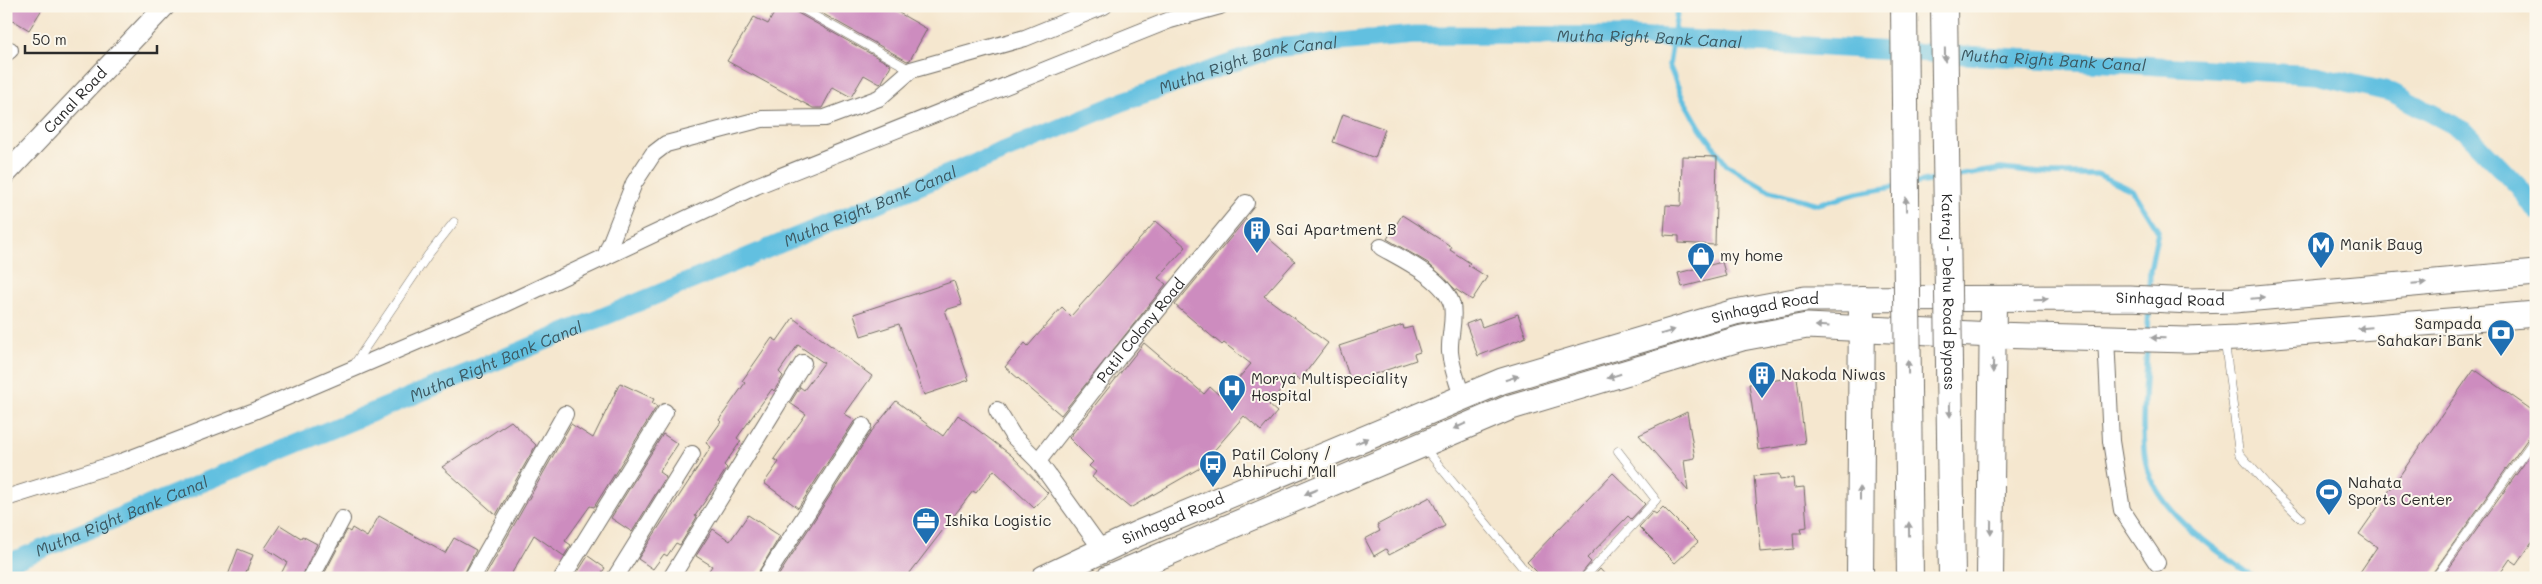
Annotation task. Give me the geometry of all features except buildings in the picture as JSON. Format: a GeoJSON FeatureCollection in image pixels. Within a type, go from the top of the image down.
{"type":"FeatureCollection","features":[{"type":"Feature","properties":{"kind":"highway"},"geometry":{"type":"LineString","coordinates":[[1904,6],[1910,578]]}},
{"type":"Feature","properties":{"kind":"highway","name":"Katraj - Dehu Road Bypass"},"geometry":{"type":"LineString","coordinates":[[1944,6],[1952,578]]}},
{"type":"Feature","properties":{"kind":"highway"},"geometry":{"type":"LineString","coordinates":[[1860,578],[1862,299]]}},
{"type":"Feature","properties":{"kind":"highway"},"geometry":{"type":"LineString","coordinates":[[1990,578],[1993,300]]}},
{"type":"Feature","properties":{"kind":"main road","name":"Sinhagad Road"},"geometry":{"type":"LineString","coordinates":[[1044,578],[1102,550],[1502,381],[1735,312],[1805,299],[1993,300],[2129,298],[2191,302],[2234,300],[2535,273]]}},
{"type":"Feature","properties":{"kind":"main road","name":"Sinhagad Road"},"geometry":{"type":"LineString","coordinates":[[1109,578],[1138,569],[1421,444],[1511,407],[1742,338],[1807,326],[1994,335],[2187,340],[2535,316]]}},
{"type":"Feature","properties":{"kind":"street","name":"Canal Road"},"geometry":{"type":"LineString","coordinates":[[6,174],[165,6]]}},
{"type":"Feature","properties":{"kind":"street"},"geometry":{"type":"LineString","coordinates":[[6,498],[124,461],[252,412],[503,305],[756,186],[1170,20],[1220,6]]}},
{"type":"Feature","properties":{"kind":"street"},"geometry":{"type":"LineString","coordinates":[[605,257],[634,183],[653,154],[666,144],[762,119],[825,118],[879,98],[911,70],[1025,38],[1099,7]]}},
{"type":"Feature","properties":{"kind":"street","name":"Patil Colony Road"},"geometry":{"type":"LineString","coordinates":[[1038,461],[1118,358],[1246,203]]}},
{"type":"Feature","properties":{"kind":"street"},"geometry":{"type":"LineString","coordinates":[[1381,247],[1423,271],[1444,292],[1452,304],[1453,329],[1450,352],[1462,397]]}},
{"type":"Feature","properties":{"kind":"street"},"geometry":{"type":"LineString","coordinates":[[2117,337],[2111,441],[2122,510],[2157,563]]}},
{"type":"Feature","properties":{"kind":"street"},"geometry":{"type":"LineString","coordinates":[[671,578],[804,363]]}},
{"type":"Feature","properties":{"kind":"street"},"geometry":{"type":"LineString","coordinates":[[997,410],[1013,436],[1038,461],[1102,550]]}},
{"type":"Feature","properties":{"kind":"street"},"geometry":{"type":"LineString","coordinates":[[562,578],[665,412]]}},
{"type":"Feature","properties":{"kind":"street"},"geometry":{"type":"LineString","coordinates":[[472,578],[565,414]]}},
{"type":"Feature","properties":{"kind":"street"},"geometry":{"type":"LineString","coordinates":[[765,578],[863,426]]}},
{"type":"Feature","properties":{"kind":"street"},"geometry":{"type":"LineString","coordinates":[[615,578],[692,454]]}},
{"type":"Feature","properties":{"kind":"street"},"geometry":{"type":"LineString","coordinates":[[311,578],[342,519]]}},
{"type":"Feature","properties":{"kind":"lane"},"geometry":{"type":"LineString","coordinates":[[797,6],[911,70]]}},
{"type":"Feature","properties":{"kind":"lane"},"geometry":{"type":"LineString","coordinates":[[350,370],[428,255],[454,222]]}},
{"type":"Feature","properties":{"kind":"lane"},"geometry":{"type":"LineString","coordinates":[[2225,338],[2239,453],[2267,485],[2302,518]]}},
{"type":"Feature","properties":{"kind":"lane"},"geometry":{"type":"LineString","coordinates":[[2435,578],[2536,437]]}},
{"type":"Feature","properties":{"kind":"lane"},"geometry":{"type":"LineString","coordinates":[[1421,444],[1531,578]]}},
{"type":"Feature","properties":{"kind":"lane"},"geometry":{"type":"LineString","coordinates":[[1584,578],[1656,500],[1618,451]]}},
{"type":"Feature","properties":{"kind":"waterway"},"geometry":{"type":"LineString","coordinates":[[1678,6],[1669,65],[1682,97],[1699,126],[1726,164],[1770,191],[1818,204],[1858,193],[1898,186]]}},
{"type":"Feature","properties":{"kind":"waterway","name":"Mutha Right Bank Canal"},"geometry":{"type":"LineString","coordinates":[[6,564],[1127,100],[1274,48],[1415,35],[1632,36],[2316,75],[2393,93],[2465,131],[2520,188],[2536,211]]}},
{"type":"Feature","properties":{"kind":"waterway"},"geometry":{"type":"LineString","coordinates":[[1952,177],[2001,169],[2050,174],[2097,174],[2132,190],[2158,231],[2150,270],[2149,293]]}},
{"type":"Feature","properties":{"kind":"waterway"},"geometry":{"type":"LineString","coordinates":[[1912,184],[1940,179]]}},
{"type":"Feature","properties":{"kind":"waterway"},"geometry":{"type":"LineString","coordinates":[[2148,333],[2149,304]]}},
{"type":"Feature","properties":{"kind":"waterway"},"geometry":{"type":"LineString","coordinates":[[2147,344],[2143,443],[2148,471],[2166,504],[2179,518],[2208,544],[2255,578]]}},
{"type":"Feature","properties":{"kind":"place","name":"Sai Apartment B"},"geometry":{"type":"Point","coordinates":[1257,254]}},
{"type":"Feature","properties":{"kind":"place","name":"Manik Baug"},"geometry":{"type":"Point","coordinates":[2321,269]}},
{"type":"Feature","properties":{"kind":"place","name":"my home"},"geometry":{"type":"Point","coordinates":[1701,280]}},
{"type":"Feature","properties":{"kind":"place","name":"Sampada Sahakari Bank"},"geometry":{"type":"Point","coordinates":[2501,357]}},
{"type":"Feature","properties":{"kind":"place","name":"Nakoda Niwas"},"geometry":{"type":"Point","coordinates":[1762,399]}},
{"type":"Feature","properties":{"kind":"place","name":"Morya Multispeciality Hospital"},"geometry":{"type":"Point","coordinates":[1232,412]}},
{"type":"Feature","properties":{"kind":"place","name":"Patil Colony / Abhiruchi Mall"},"geometry":{"type":"Point","coordinates":[1213,488]}},
{"type":"Feature","properties":{"kind":"place","name":"Nahata Sports Center"},"geometry":{"type":"Point","coordinates":[2329,516]}},
{"type":"Feature","properties":{"kind":"place","name":"Ishika Logistic"},"geometry":{"type":"Point","coordinates":[926,545]}}]}
